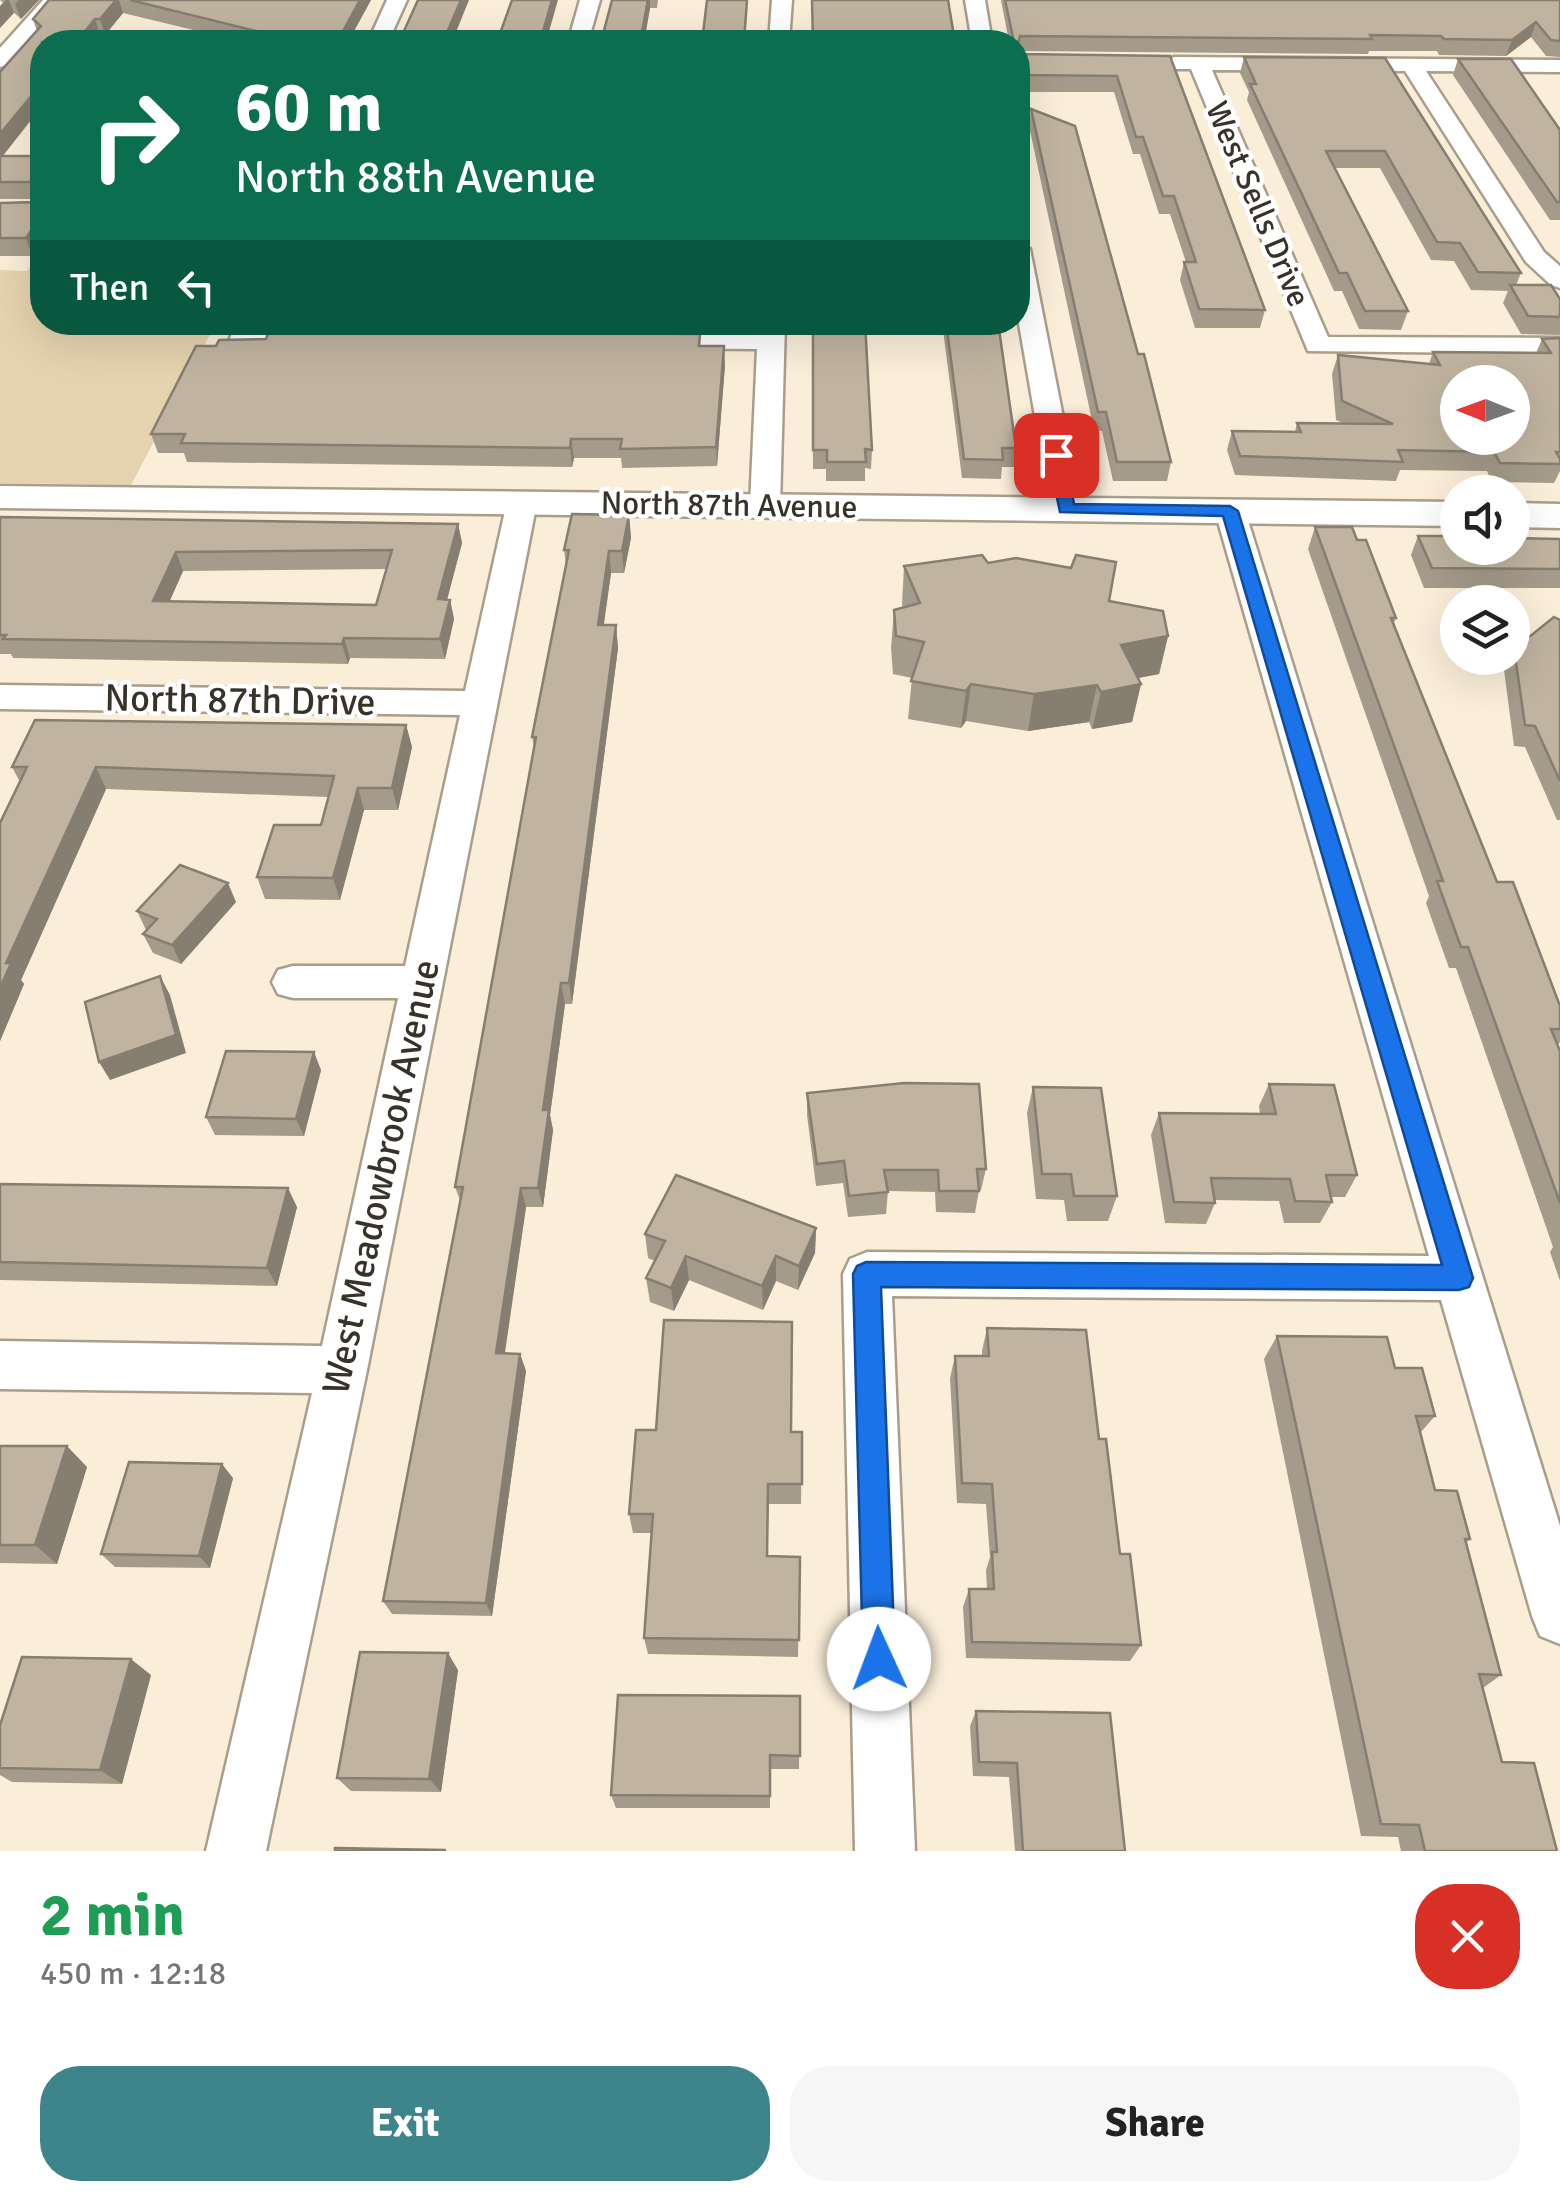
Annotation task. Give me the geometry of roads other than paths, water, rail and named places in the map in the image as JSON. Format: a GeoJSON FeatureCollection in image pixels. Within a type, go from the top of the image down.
{"type":"FeatureCollection","features":[{"type":"Feature","properties":{"kind":"street"},"geometry":{"type":"LineString","coordinates":[[0,60],[53,0]]}},
{"type":"Feature","properties":{"kind":"street"},"geometry":{"type":"LineString","coordinates":[[383,30],[397,0]]}},
{"type":"Feature","properties":{"kind":"street"},"geometry":{"type":"LineString","coordinates":[[581,30],[590,0]]}},
{"type":"Feature","properties":{"kind":"street"},"geometry":{"type":"LineString","coordinates":[[780,30],[782,0]]}},
{"type":"Feature","properties":{"kind":"street"},"geometry":{"type":"LineString","coordinates":[[975,0],[980,30]]}},
{"type":"Feature","properties":{"kind":"street"},"geometry":{"type":"LineString","coordinates":[[1144,63],[1560,66]]}},
{"type":"Feature","properties":{"kind":"street","name":"West Sells Drive"},"geometry":{"type":"LineString","coordinates":[[1199,64],[1318,345],[1560,346]]}},
{"type":"Feature","properties":{"kind":"street"},"geometry":{"type":"LineString","coordinates":[[1412,65],[1548,257],[1560,280]]}},
{"type":"Feature","properties":{"kind":"street"},"geometry":{"type":"LineString","coordinates":[[1030,314],[1066,509]]}},
{"type":"Feature","properties":{"kind":"street"},"geometry":{"type":"LineString","coordinates":[[305,335],[341,338]]}},
{"type":"Feature","properties":{"kind":"street"},"geometry":{"type":"LineString","coordinates":[[616,340],[714,335]]}},
{"type":"Feature","properties":{"kind":"street"},"geometry":{"type":"LineString","coordinates":[[764,506],[772,335]]}},
{"type":"Feature","properties":{"kind":"street","name":"North 87th Avenue"},"geometry":{"type":"LineString","coordinates":[[0,497],[1440,514]]}},
{"type":"Feature","properties":{"kind":"street","name":"West Meadowbrook Avenue"},"geometry":{"type":"LineString","coordinates":[[236,1851],[342,1370],[522,502]]}},
{"type":"Feature","properties":{"kind":"street"},"geometry":{"type":"LineString","coordinates":[[1230,511],[1560,1616]]}},
{"type":"Feature","properties":{"kind":"street"},"geometry":{"type":"LineString","coordinates":[[1530,515],[1560,516]]}},
{"type":"Feature","properties":{"kind":"street"},"geometry":{"type":"LineString","coordinates":[[0,731],[8,697]]}},
{"type":"Feature","properties":{"kind":"street","name":"North 87th Drive"},"geometry":{"type":"LineString","coordinates":[[8,697],[479,704]]}},
{"type":"Feature","properties":{"kind":"street"},"geometry":{"type":"LineString","coordinates":[[293,982],[420,982]]}},
{"type":"Feature","properties":{"kind":"street"},"geometry":{"type":"LineString","coordinates":[[885,1851],[866,1274],[1459,1278]]}},
{"type":"Feature","properties":{"kind":"street"},"geometry":{"type":"LineString","coordinates":[[0,1365],[342,1370]]}}]}
